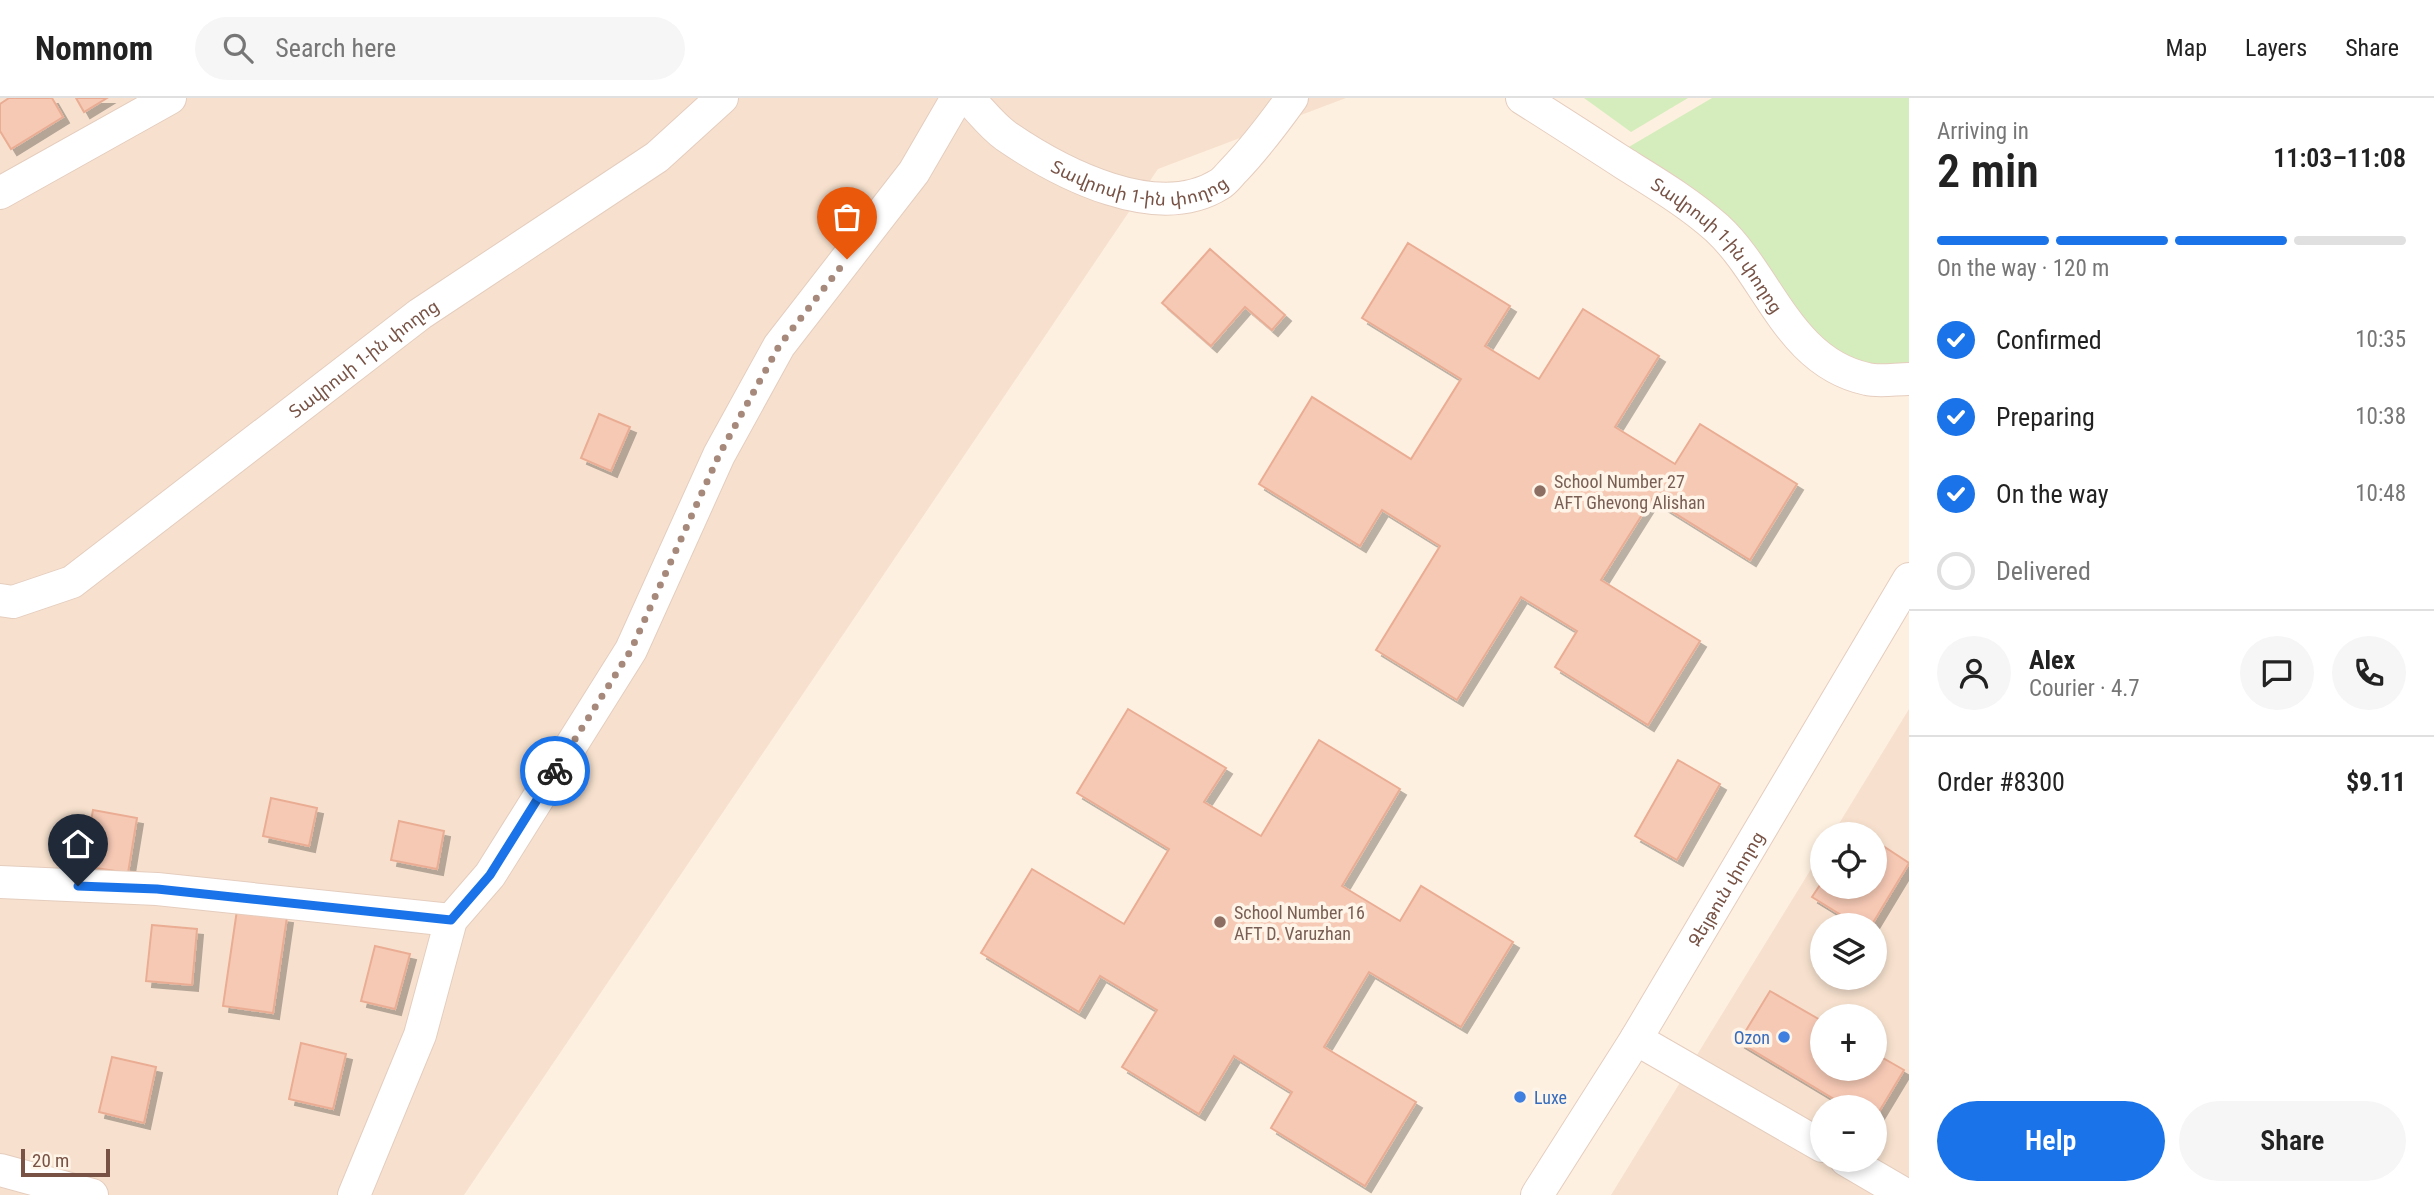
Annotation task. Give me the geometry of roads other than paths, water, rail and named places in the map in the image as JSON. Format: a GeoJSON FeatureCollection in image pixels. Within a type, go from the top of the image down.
{"type":"FeatureCollection","features":[{"type":"Feature","properties":{"kind":"street"},"geometry":{"type":"LineString","coordinates":[[0,193],[170,98]]}},
{"type":"Feature","properties":{"kind":"street","name":"Տավրոսի 1-ին փողոց"},"geometry":{"type":"LineString","coordinates":[[0,600],[13,602],[72,582],[420,314],[657,157],[722,98]]}},
{"type":"Feature","properties":{"kind":"street"},"geometry":{"type":"LineString","coordinates":[[354,1195],[420,1035],[451,920],[490,875],[631,650],[719,455],[779,346],[914,172],[957,98]]}},
{"type":"Feature","properties":{"kind":"street","name":"Տավրոսի 1-ին փողոց"},"geometry":{"type":"LineString","coordinates":[[968,98],[1004,135],[1058,167],[1118,192],[1152,198],[1183,199],[1221,184],[1255,148],[1292,98]]}},
{"type":"Feature","properties":{"kind":"street","name":"Տավրոսի 1-ին փողոց"},"geometry":{"type":"LineString","coordinates":[[1522,98],[1687,204],[1718,229],[1749,266],[1799,339],[1832,365],[1867,380],[1909,379]]}},
{"type":"Feature","properties":{"kind":"street","name":"Զեյթուն փողոց"},"geometry":{"type":"LineString","coordinates":[[1537,1195],[1636,1039],[1909,579]]}},
{"type":"Feature","properties":{"kind":"street"},"geometry":{"type":"LineString","coordinates":[[0,882],[157,889],[451,920]]}},
{"type":"Feature","properties":{"kind":"street"},"geometry":{"type":"LineString","coordinates":[[1636,1039],[1810,1139]]}},
{"type":"Feature","properties":{"kind":"street"},"geometry":{"type":"LineString","coordinates":[[0,1170],[92,1195]]}},
{"type":"Feature","properties":{"kind":"street"},"geometry":{"type":"LineString","coordinates":[[1867,1172],[1906,1195]]}},
{"type":"Feature","properties":{"kind":"place","name":"School Number 27 AFT Ghevong Alishan"},"geometry":{"type":"Point","coordinates":[1540,491]}},
{"type":"Feature","properties":{"kind":"place","name":"School Number 16 AFT D. Varuzhan"},"geometry":{"type":"Point","coordinates":[1220,922]}},
{"type":"Feature","properties":{"kind":"place","name":"Ozon"},"geometry":{"type":"Point","coordinates":[1784,1037]}},
{"type":"Feature","properties":{"kind":"place","name":"Luxe"},"geometry":{"type":"Point","coordinates":[1520,1097]}}]}
